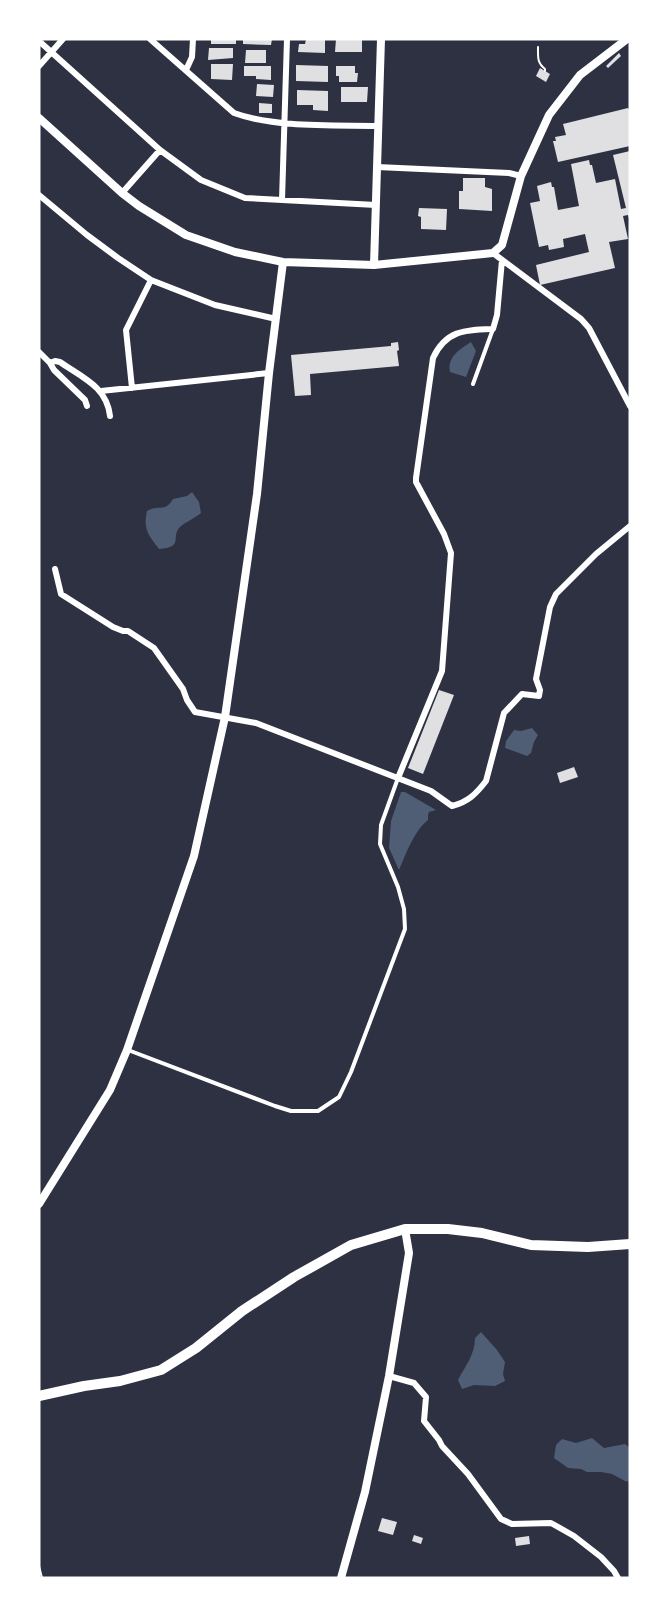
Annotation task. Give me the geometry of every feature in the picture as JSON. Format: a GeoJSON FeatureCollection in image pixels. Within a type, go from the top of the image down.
{"type":"FeatureCollection","features":[{"type":"Feature","properties":{"kind":"main road"},"geometry":{"type":"LineString","coordinates":[[39,1396],[120,1381],[161,1370],[196,1348],[242,1311],[294,1277],[351,1245],[405,1228],[482,1233],[531,1245],[630,1244]]}},
{"type":"Feature","properties":{"kind":"street"},"geometry":{"type":"LineString","coordinates":[[39,66],[63,39]]}},
{"type":"Feature","properties":{"kind":"street"},"geometry":{"type":"LineString","coordinates":[[150,39],[234,113],[250,119],[285,123],[378,126]]}},
{"type":"Feature","properties":{"kind":"street"},"geometry":{"type":"LineString","coordinates":[[186,70],[192,57],[193,39]]}},
{"type":"Feature","properties":{"kind":"street"},"geometry":{"type":"LineString","coordinates":[[282,200],[287,39]]}},
{"type":"Feature","properties":{"kind":"street"},"geometry":{"type":"LineString","coordinates":[[374,265],[381,39]]}},
{"type":"Feature","properties":{"kind":"street"},"geometry":{"type":"LineString","coordinates":[[39,118],[139,206],[186,235],[235,252],[284,262],[374,265],[493,253],[502,245],[521,176],[549,115],[580,75],[627,39]]}},
{"type":"Feature","properties":{"kind":"street"},"geometry":{"type":"LineString","coordinates":[[39,41],[160,150],[201,180],[245,198],[376,205]]}},
{"type":"Feature","properties":{"kind":"street"},"geometry":{"type":"LineString","coordinates":[[122,193],[160,150]]}},
{"type":"Feature","properties":{"kind":"street"},"geometry":{"type":"LineString","coordinates":[[377,167],[509,173],[521,176]]}},
{"type":"Feature","properties":{"kind":"street"},"geometry":{"type":"LineString","coordinates":[[39,195],[87,236],[151,280],[215,305],[276,319]]}},
{"type":"Feature","properties":{"kind":"street"},"geometry":{"type":"LineString","coordinates":[[493,253],[581,319],[589,328],[630,406]]}},
{"type":"Feature","properties":{"kind":"street"},"geometry":{"type":"LineString","coordinates":[[398,778],[442,671],[451,553],[444,534],[416,482],[433,358],[440,345],[450,336],[465,330],[492,329],[497,315],[502,260]]}},
{"type":"Feature","properties":{"kind":"street"},"geometry":{"type":"LineString","coordinates":[[39,1204],[110,1090],[127,1050],[194,856],[225,717],[257,494],[269,373],[284,262]]}},
{"type":"Feature","properties":{"kind":"street"},"geometry":{"type":"LineString","coordinates":[[132,388],[126,330],[151,280]]}},
{"type":"Feature","properties":{"kind":"street"},"geometry":{"type":"LineString","coordinates":[[39,352],[85,400],[87,406]]}},
{"type":"Feature","properties":{"kind":"street"},"geometry":{"type":"LineString","coordinates":[[50,363],[60,362],[101,391],[109,404],[110,416]]}},
{"type":"Feature","properties":{"kind":"street"},"geometry":{"type":"LineString","coordinates":[[101,391],[269,373]]}},
{"type":"Feature","properties":{"kind":"street"},"geometry":{"type":"LineString","coordinates":[[55,569],[61,594],[113,627],[128,631],[154,648],[183,689],[195,712],[256,723],[431,791],[452,806],[463,803],[479,791],[486,782],[504,712],[522,694],[539,696],[540,690],[536,679],[550,608],[556,594],[596,554],[630,526]]}},
{"type":"Feature","properties":{"kind":"street"},"geometry":{"type":"LineString","coordinates":[[341,1578],[365,1492],[389,1376],[409,1253],[405,1228]]}},
{"type":"Feature","properties":{"kind":"street"},"geometry":{"type":"LineString","coordinates":[[389,1376],[414,1383],[426,1397],[424,1421],[442,1446],[468,1474],[501,1519],[512,1524],[551,1523],[574,1536],[601,1557],[618,1578]]}},
{"type":"Feature","properties":{"kind":"lane"},"geometry":{"type":"LineString","coordinates":[[473,384],[492,329]]}},
{"type":"Feature","properties":{"kind":"lane"},"geometry":{"type":"LineString","coordinates":[[127,1050],[291,1111],[318,1111],[339,1097],[351,1072],[405,929],[404,909],[381,844],[381,825],[398,778]]}},
{"type":"Feature","properties":{"kind":"path"},"geometry":{"type":"LineString","coordinates":[[538,48],[538,61],[545,71]]}},
{"type":"Feature","properties":{"kind":"path"},"geometry":{"type":"LineString","coordinates":[[39,1566],[42,1578]]}},
{"type":"Feature","properties":{"kind":"water"},"geometry":{"type":"Polygon","coordinates":[[[471,342],[476,351],[466,377],[450,372],[452,358],[471,342]]]}},
{"type":"Feature","properties":{"kind":"water"},"geometry":{"type":"Polygon","coordinates":[[[192,492],[199,502],[201,513],[180,527],[172,546],[159,549],[147,532],[147,511],[167,506],[173,499],[187,496],[192,492]]]}},
{"type":"Feature","properties":{"kind":"water"},"geometry":{"type":"Polygon","coordinates":[[[532,728],[538,735],[531,753],[527,756],[505,748],[506,741],[514,730],[532,728]]]}},
{"type":"Feature","properties":{"kind":"water"},"geometry":{"type":"Polygon","coordinates":[[[401,792],[405,792],[436,810],[429,812],[428,820],[415,836],[399,870],[389,848],[391,821],[401,792]]]}},
{"type":"Feature","properties":{"kind":"water"},"geometry":{"type":"Polygon","coordinates":[[[481,1332],[505,1362],[503,1374],[505,1381],[495,1386],[474,1385],[462,1389],[458,1380],[471,1355],[475,1338],[481,1332]]]}},
{"type":"Feature","properties":{"kind":"water"},"geometry":{"type":"Polygon","coordinates":[[[592,1438],[604,1448],[625,1444],[630,1448],[630,1482],[612,1474],[568,1468],[554,1458],[556,1445],[562,1439],[576,1443],[592,1438]]]}},
{"type":"Feature","properties":{"kind":"building"},"geometry":{"type":"Polygon","coordinates":[[[211,39],[236,39],[236,44],[211,44],[211,39]]]}},
{"type":"Feature","properties":{"kind":"building"},"geometry":{"type":"Polygon","coordinates":[[[243,39],[272,39],[271,45],[243,44],[243,39]]]}},
{"type":"Feature","properties":{"kind":"building"},"geometry":{"type":"Polygon","coordinates":[[[306,39],[325,39],[325,53],[298,52],[299,44],[305,44],[306,39]]]}},
{"type":"Feature","properties":{"kind":"building"},"geometry":{"type":"Polygon","coordinates":[[[336,39],[362,39],[362,52],[335,52],[336,39]]]}},
{"type":"Feature","properties":{"kind":"building"},"geometry":{"type":"Polygon","coordinates":[[[209,48],[233,48],[233,58],[208,60],[209,48]]]}},
{"type":"Feature","properties":{"kind":"building"},"geometry":{"type":"Polygon","coordinates":[[[246,50],[266,50],[266,63],[245,63],[246,50]]]}},
{"type":"Feature","properties":{"kind":"building"},"geometry":{"type":"Polygon","coordinates":[[[619,53],[621,56],[608,68],[606,66],[619,53]]]}},
{"type":"Feature","properties":{"kind":"building"},"geometry":{"type":"Polygon","coordinates":[[[211,64],[233,64],[232,80],[211,79],[211,64]]]}},
{"type":"Feature","properties":{"kind":"building"},"geometry":{"type":"Polygon","coordinates":[[[296,65],[328,66],[328,82],[296,81],[296,65]]]}},
{"type":"Feature","properties":{"kind":"building"},"geometry":{"type":"Polygon","coordinates":[[[244,66],[271,66],[271,80],[244,76],[244,66]]]}},
{"type":"Feature","properties":{"kind":"building"},"geometry":{"type":"Polygon","coordinates":[[[336,66],[355,66],[355,73],[358,73],[357,82],[339,82],[339,76],[336,76],[336,66]]]}},
{"type":"Feature","properties":{"kind":"building"},"geometry":{"type":"Polygon","coordinates":[[[540,68],[550,74],[546,82],[536,76],[540,68]]]}},
{"type":"Feature","properties":{"kind":"building"},"geometry":{"type":"Polygon","coordinates":[[[257,84],[274,85],[273,97],[256,96],[257,84]]]}},
{"type":"Feature","properties":{"kind":"building"},"geometry":{"type":"Polygon","coordinates":[[[341,87],[368,87],[367,102],[341,102],[341,87]]]}},
{"type":"Feature","properties":{"kind":"building"},"geometry":{"type":"Polygon","coordinates":[[[297,90],[328,91],[328,111],[313,110],[313,105],[297,105],[297,90]]]}},
{"type":"Feature","properties":{"kind":"building"},"geometry":{"type":"Polygon","coordinates":[[[259,103],[272,104],[272,113],[259,113],[259,103]]]}},
{"type":"Feature","properties":{"kind":"building"},"geometry":{"type":"Polygon","coordinates":[[[628,108],[630,111],[630,146],[558,162],[553,141],[556,141],[555,137],[566,135],[563,124],[628,108]]]}},
{"type":"Feature","properties":{"kind":"building"},"geometry":{"type":"Polygon","coordinates":[[[630,151],[630,222],[628,215],[623,216],[628,239],[609,242],[615,268],[540,285],[536,265],[589,252],[585,234],[563,239],[564,247],[549,250],[548,245],[539,247],[530,203],[540,201],[537,186],[551,182],[558,210],[579,206],[571,164],[589,160],[596,183],[615,179],[621,209],[626,208],[613,155],[630,151]]]}},
{"type":"Feature","properties":{"kind":"building"},"geometry":{"type":"Polygon","coordinates":[[[463,178],[485,178],[485,187],[492,189],[492,211],[459,209],[459,191],[463,191],[463,178]]]}},
{"type":"Feature","properties":{"kind":"building"},"geometry":{"type":"Polygon","coordinates":[[[419,208],[447,209],[446,230],[421,229],[419,208]]]}},
{"type":"Feature","properties":{"kind":"building"},"geometry":{"type":"Polygon","coordinates":[[[398,342],[399,366],[310,374],[311,395],[295,396],[291,355],[391,346],[391,343],[398,342]]]}},
{"type":"Feature","properties":{"kind":"building"},"geometry":{"type":"Polygon","coordinates":[[[439,690],[454,695],[423,774],[408,768],[439,690]]]}},
{"type":"Feature","properties":{"kind":"building"},"geometry":{"type":"Polygon","coordinates":[[[574,767],[578,777],[560,783],[557,773],[574,767]]]}},
{"type":"Feature","properties":{"kind":"building"},"geometry":{"type":"Polygon","coordinates":[[[382,1518],[397,1522],[393,1535],[378,1531],[382,1518]]]}},
{"type":"Feature","properties":{"kind":"building"},"geometry":{"type":"Polygon","coordinates":[[[414,1535],[423,1538],[421,1544],[412,1541],[414,1535]]]}},
{"type":"Feature","properties":{"kind":"building"},"geometry":{"type":"Polygon","coordinates":[[[529,1536],[530,1544],[516,1546],[515,1538],[529,1536]]]}}]}
